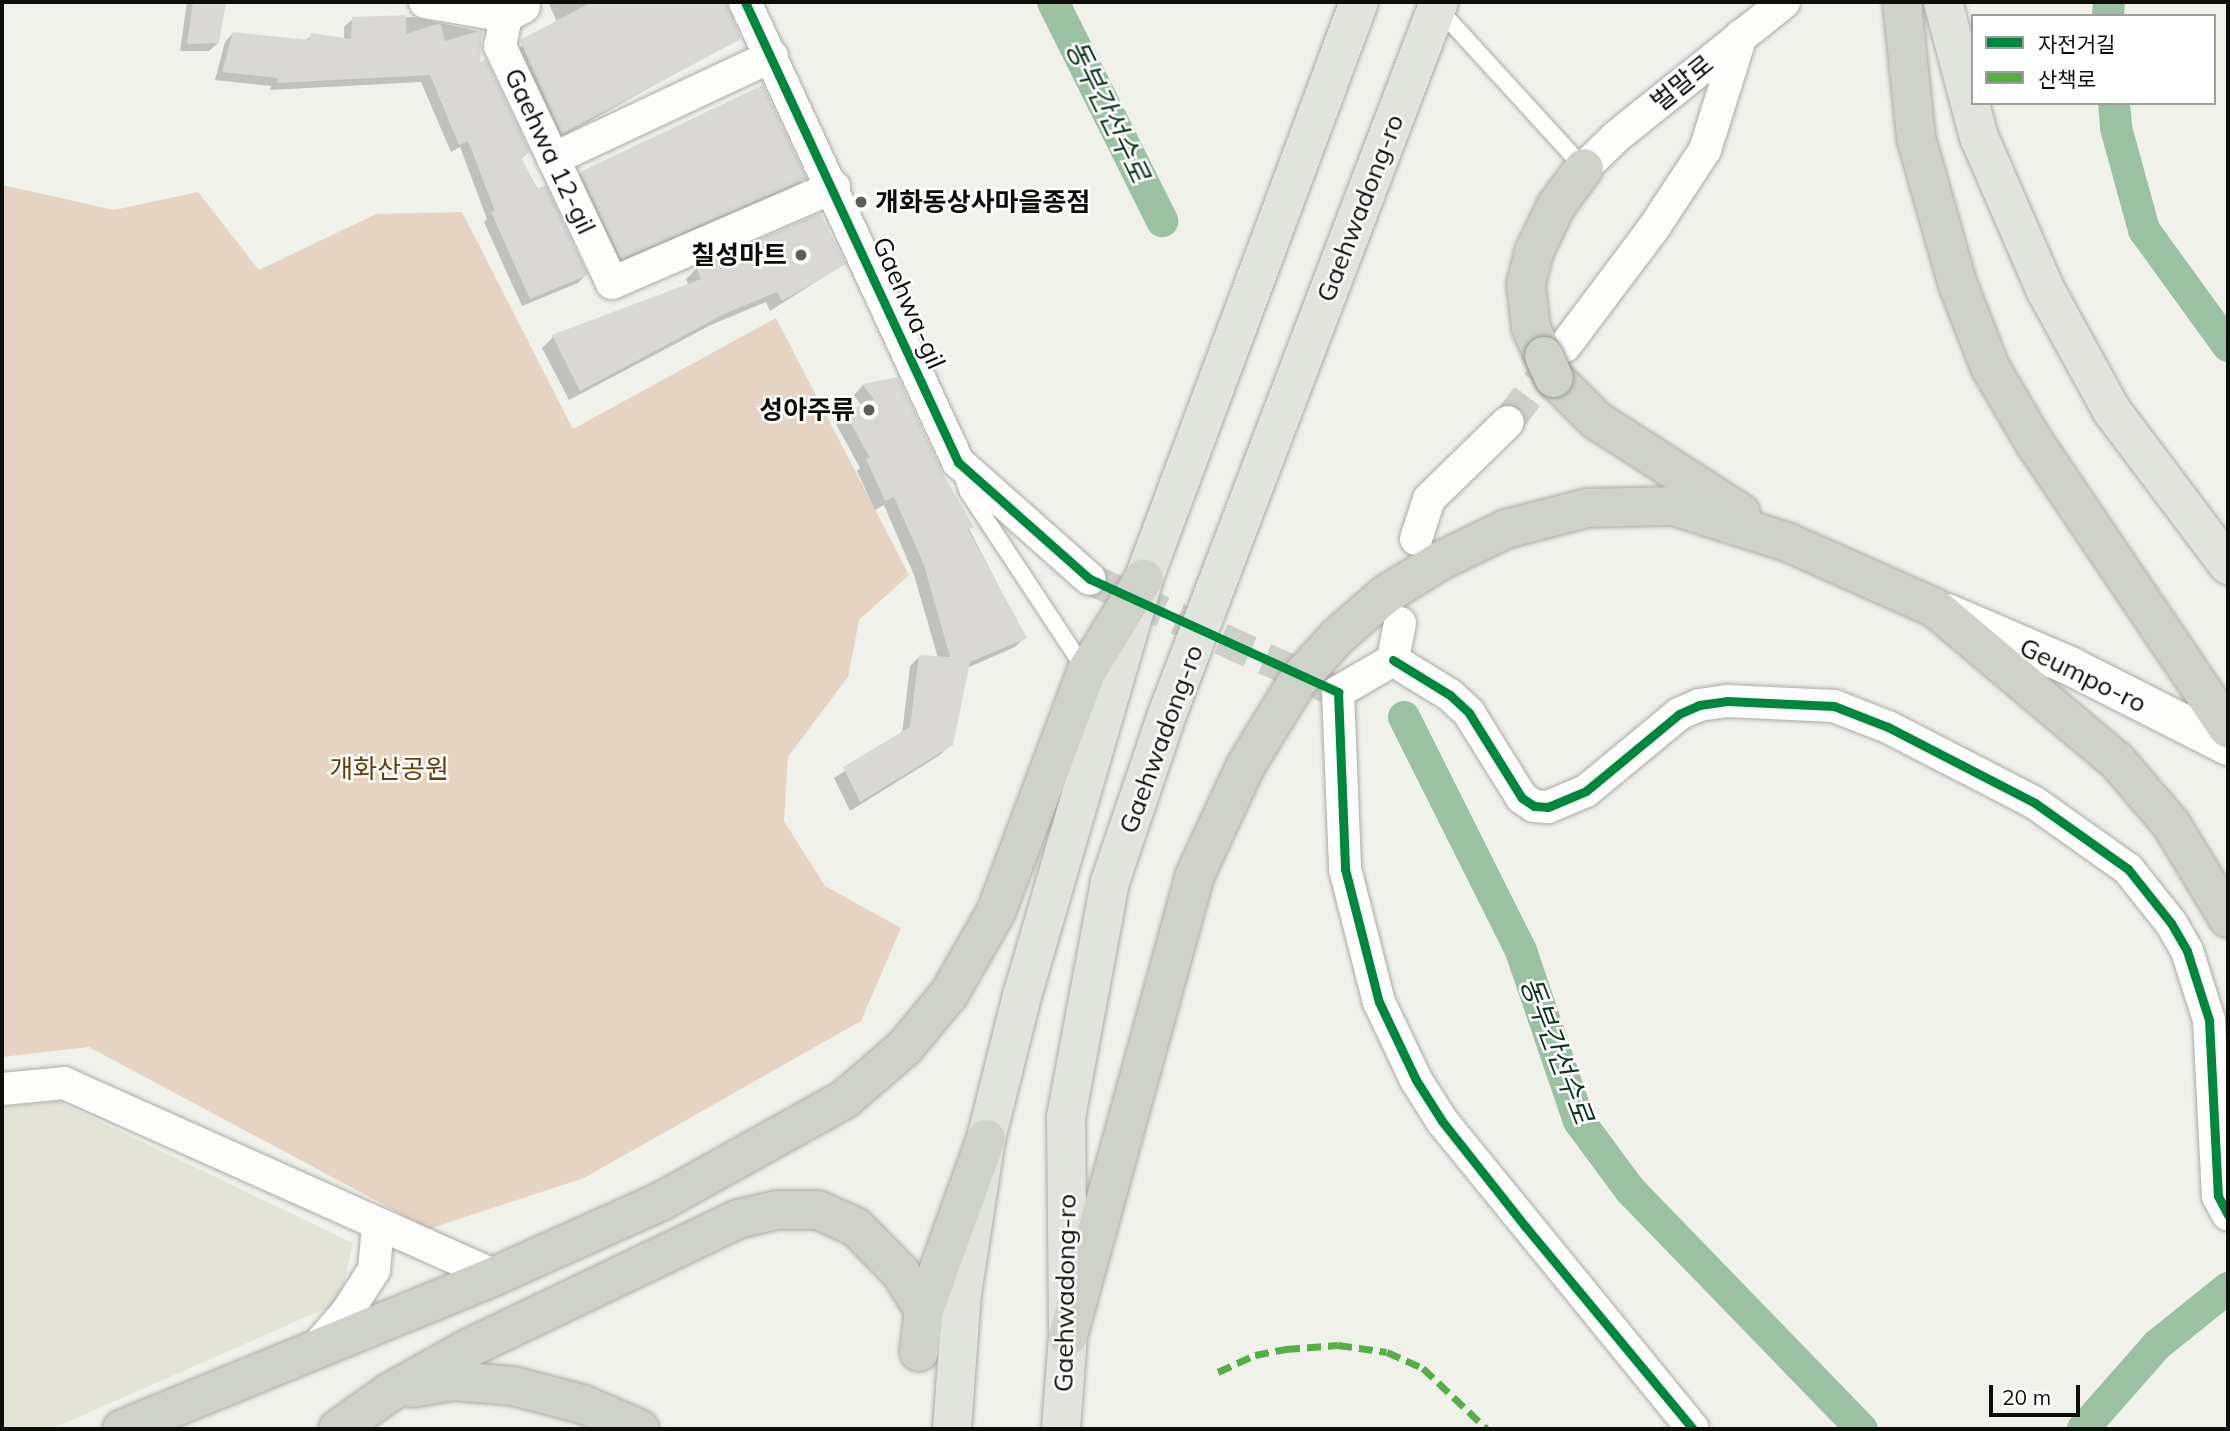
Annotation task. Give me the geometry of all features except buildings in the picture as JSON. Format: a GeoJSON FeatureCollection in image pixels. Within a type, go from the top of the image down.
{"type":"FeatureCollection","features":[{"type":"Feature","properties":{"kind":"highway"},"geometry":{"type":"LineString","coordinates":[[1902,2],[1916,138],[1958,285],[1990,367],[2034,442],[2228,729]]}},
{"type":"Feature","properties":{"kind":"highway"},"geometry":{"type":"LineString","coordinates":[[1584,168],[1556,206],[1534,252],[1526,284],[1531,328],[1596,420],[1787,542]]}},
{"type":"Feature","properties":{"kind":"highway"},"geometry":{"type":"LineString","coordinates":[[1068,1336],[1194,877],[1253,754],[1299,679],[1338,635],[1385,595],[1440,561],[1506,529],[1587,508],[1673,506],[1787,542],[1935,608],[2117,761],[2171,824],[2228,918]]}},
{"type":"Feature","properties":{"kind":"highway"},"geometry":{"type":"LineString","coordinates":[[122,1429],[495,1276],[671,1196],[845,1099],[905,1047],[948,994],[996,912],[1086,672],[1144,578]]}},
{"type":"Feature","properties":{"kind":"highway"},"geometry":{"type":"LineString","coordinates":[[919,1352],[924,1310],[986,1139]]}},
{"type":"Feature","properties":{"kind":"highway"},"geometry":{"type":"LineString","coordinates":[[338,1429],[390,1392],[467,1349],[738,1219],[776,1210],[818,1210],[856,1227],[900,1272],[924,1310]]}},
{"type":"Feature","properties":{"kind":"highway"},"geometry":{"type":"LineString","coordinates":[[192,1429],[283,1385],[385,1322]]}},
{"type":"Feature","properties":{"kind":"highway"},"geometry":{"type":"LineString","coordinates":[[390,1392],[453,1381],[513,1386],[582,1404],[640,1429]]}},
{"type":"Feature","properties":{"kind":"main road"},"geometry":{"type":"LineString","coordinates":[[952,1429],[962,1294],[986,1139],[1022,996],[1144,578],[1359,2]]}},
{"type":"Feature","properties":{"kind":"main road"},"geometry":{"type":"LineString","coordinates":[[1943,2],[1979,137],[2046,290],[2112,411],[2228,565]]}},
{"type":"Feature","properties":{"kind":"main road","name":"Gaehwadong-ro"},"geometry":{"type":"LineString","coordinates":[[1061,1429],[1068,1336],[1066,1117],[1110,882],[1168,712],[1438,4]]}},
{"type":"Feature","properties":{"kind":"main road","name":"Geumpo-ro"},"geometry":{"type":"LineString","coordinates":[[1935,608],[2070,666],[2228,746]]}},
{"type":"Feature","properties":{"kind":"street"},"geometry":{"type":"LineString","coordinates":[[425,2],[513,9],[535,2]]}},
{"type":"Feature","properties":{"kind":"street","name":"Gaehwa-gil"},"geometry":{"type":"LineString","coordinates":[[745,2],[834,187],[958,462],[1090,579]]}},
{"type":"Feature","properties":{"kind":"street","name":"벌말로"},"geometry":{"type":"LineString","coordinates":[[1584,168],[1617,136],[1784,2]]}},
{"type":"Feature","properties":{"kind":"street","name":"Gaehwa 12-gil"},"geometry":{"type":"LineString","coordinates":[[513,9],[500,46],[612,284],[834,187]]}},
{"type":"Feature","properties":{"kind":"street"},"geometry":{"type":"LineString","coordinates":[[1554,360],[1655,226],[1705,150],[1741,36]]}},
{"type":"Feature","properties":{"kind":"street"},"geometry":{"type":"LineString","coordinates":[[553,159],[772,56]]}},
{"type":"Feature","properties":{"kind":"street"},"geometry":{"type":"LineString","coordinates":[[1416,540],[1429,499],[1508,422]]}},
{"type":"Feature","properties":{"kind":"street"},"geometry":{"type":"LineString","coordinates":[[1400,623],[1393,660],[1338,692],[1345,869],[1379,1002],[1416,1080],[1442,1121],[1693,1429]]}},
{"type":"Feature","properties":{"kind":"street"},"geometry":{"type":"LineString","coordinates":[[1393,660],[1450,695],[1469,713],[1522,799],[1534,806],[1548,807],[1586,791],[1679,714],[1699,705],[1727,701],[1834,706],[1976,769],[2047,811],[2128,869],[2171,923],[2187,951],[2209,1020],[2218,1196],[2228,1215]]}},
{"type":"Feature","properties":{"kind":"street"},"geometry":{"type":"LineString","coordinates":[[2,1089],[64,1083],[378,1227],[495,1276]]}},
{"type":"Feature","properties":{"kind":"street"},"geometry":{"type":"LineString","coordinates":[[313,1351],[347,1312],[374,1270],[378,1227]]}},
{"type":"Feature","properties":{"kind":"lane"},"geometry":{"type":"LineString","coordinates":[[1438,4],[1584,168]]}},
{"type":"Feature","properties":{"kind":"lane"},"geometry":{"type":"LineString","coordinates":[[958,462],[968,492],[1086,672]]}},
{"type":"Feature","properties":{"kind":"shaded area"},"geometry":{"type":"Polygon","coordinates":[[[57,1101],[353,1243],[340,1302],[52,1429],[2,1429],[2,1107],[57,1101]]]}},
{"type":"Feature","properties":{"kind":"green space","name":"개화산공원"},"geometry":{"type":"Polygon","coordinates":[[[2,185],[114,210],[198,192],[259,270],[376,214],[462,212],[573,429],[776,318],[909,575],[859,620],[848,677],[788,757],[784,821],[825,886],[901,928],[861,1021],[584,1178],[429,1229],[89,1047],[2,1057],[2,185]]]}},
{"type":"Feature","properties":{"kind":"waterway","name":"동부간선수로"},"geometry":{"type":"LineString","coordinates":[[1053,2],[1162,221]]}},
{"type":"Feature","properties":{"kind":"waterway","name":"동부간선수로"},"geometry":{"type":"LineString","coordinates":[[2108,14],[2109,2]]}},
{"type":"Feature","properties":{"kind":"waterway","name":"동부간선수로"},"geometry":{"type":"LineString","coordinates":[[2114,105],[2116,128],[2144,230],[2228,346]]}},
{"type":"Feature","properties":{"kind":"waterway","name":"동부간선수로"},"geometry":{"type":"LineString","coordinates":[[1404,717],[1521,951],[1579,1121],[1630,1190],[1862,1429]]}},
{"type":"Feature","properties":{"kind":"waterway","name":"동부간선수로"},"geometry":{"type":"LineString","coordinates":[[2083,1429],[2157,1345],[2228,1288]]}},
{"type":"Feature","properties":{"kind":"tunnel"},"geometry":{"type":"LineString","coordinates":[[1508,422],[1562,350]]}},
{"type":"Feature","properties":{"kind":"tunnel"},"geometry":{"type":"LineString","coordinates":[[1090,579],[1338,692]]}},
{"type":"Feature","properties":{"kind":"marked path"},"geometry":{"type":"LineString","coordinates":[[1218,1372],[1255,1355],[1286,1349],[1338,1345],[1387,1352],[1423,1368],[1487,1429]]}},
{"type":"Feature","properties":{"kind":"cycle path"},"geometry":{"type":"LineString","coordinates":[[745,2],[958,462],[1090,579],[1338,692],[1345,869],[1379,1002],[1416,1080],[1442,1121],[1525,1226],[1693,1429]]}},
{"type":"Feature","properties":{"kind":"cycle path"},"geometry":{"type":"LineString","coordinates":[[1393,660],[1450,695],[1469,713],[1522,798],[1534,806],[1548,807],[1586,791],[1679,714],[1699,705],[1727,701],[1834,706],[1888,727],[2035,803],[2128,869],[2171,923],[2187,951],[2209,1020],[2218,1196],[2228,1215]]}},
{"type":"Feature","properties":{"kind":"place","name":"개화동상사마을종점"},"geometry":{"type":"Point","coordinates":[861,202]}},
{"type":"Feature","properties":{"kind":"place","name":"칠성마트"},"geometry":{"type":"Point","coordinates":[801,255]}},
{"type":"Feature","properties":{"kind":"place","name":"성아주류"},"geometry":{"type":"Point","coordinates":[869,410]}}]}
